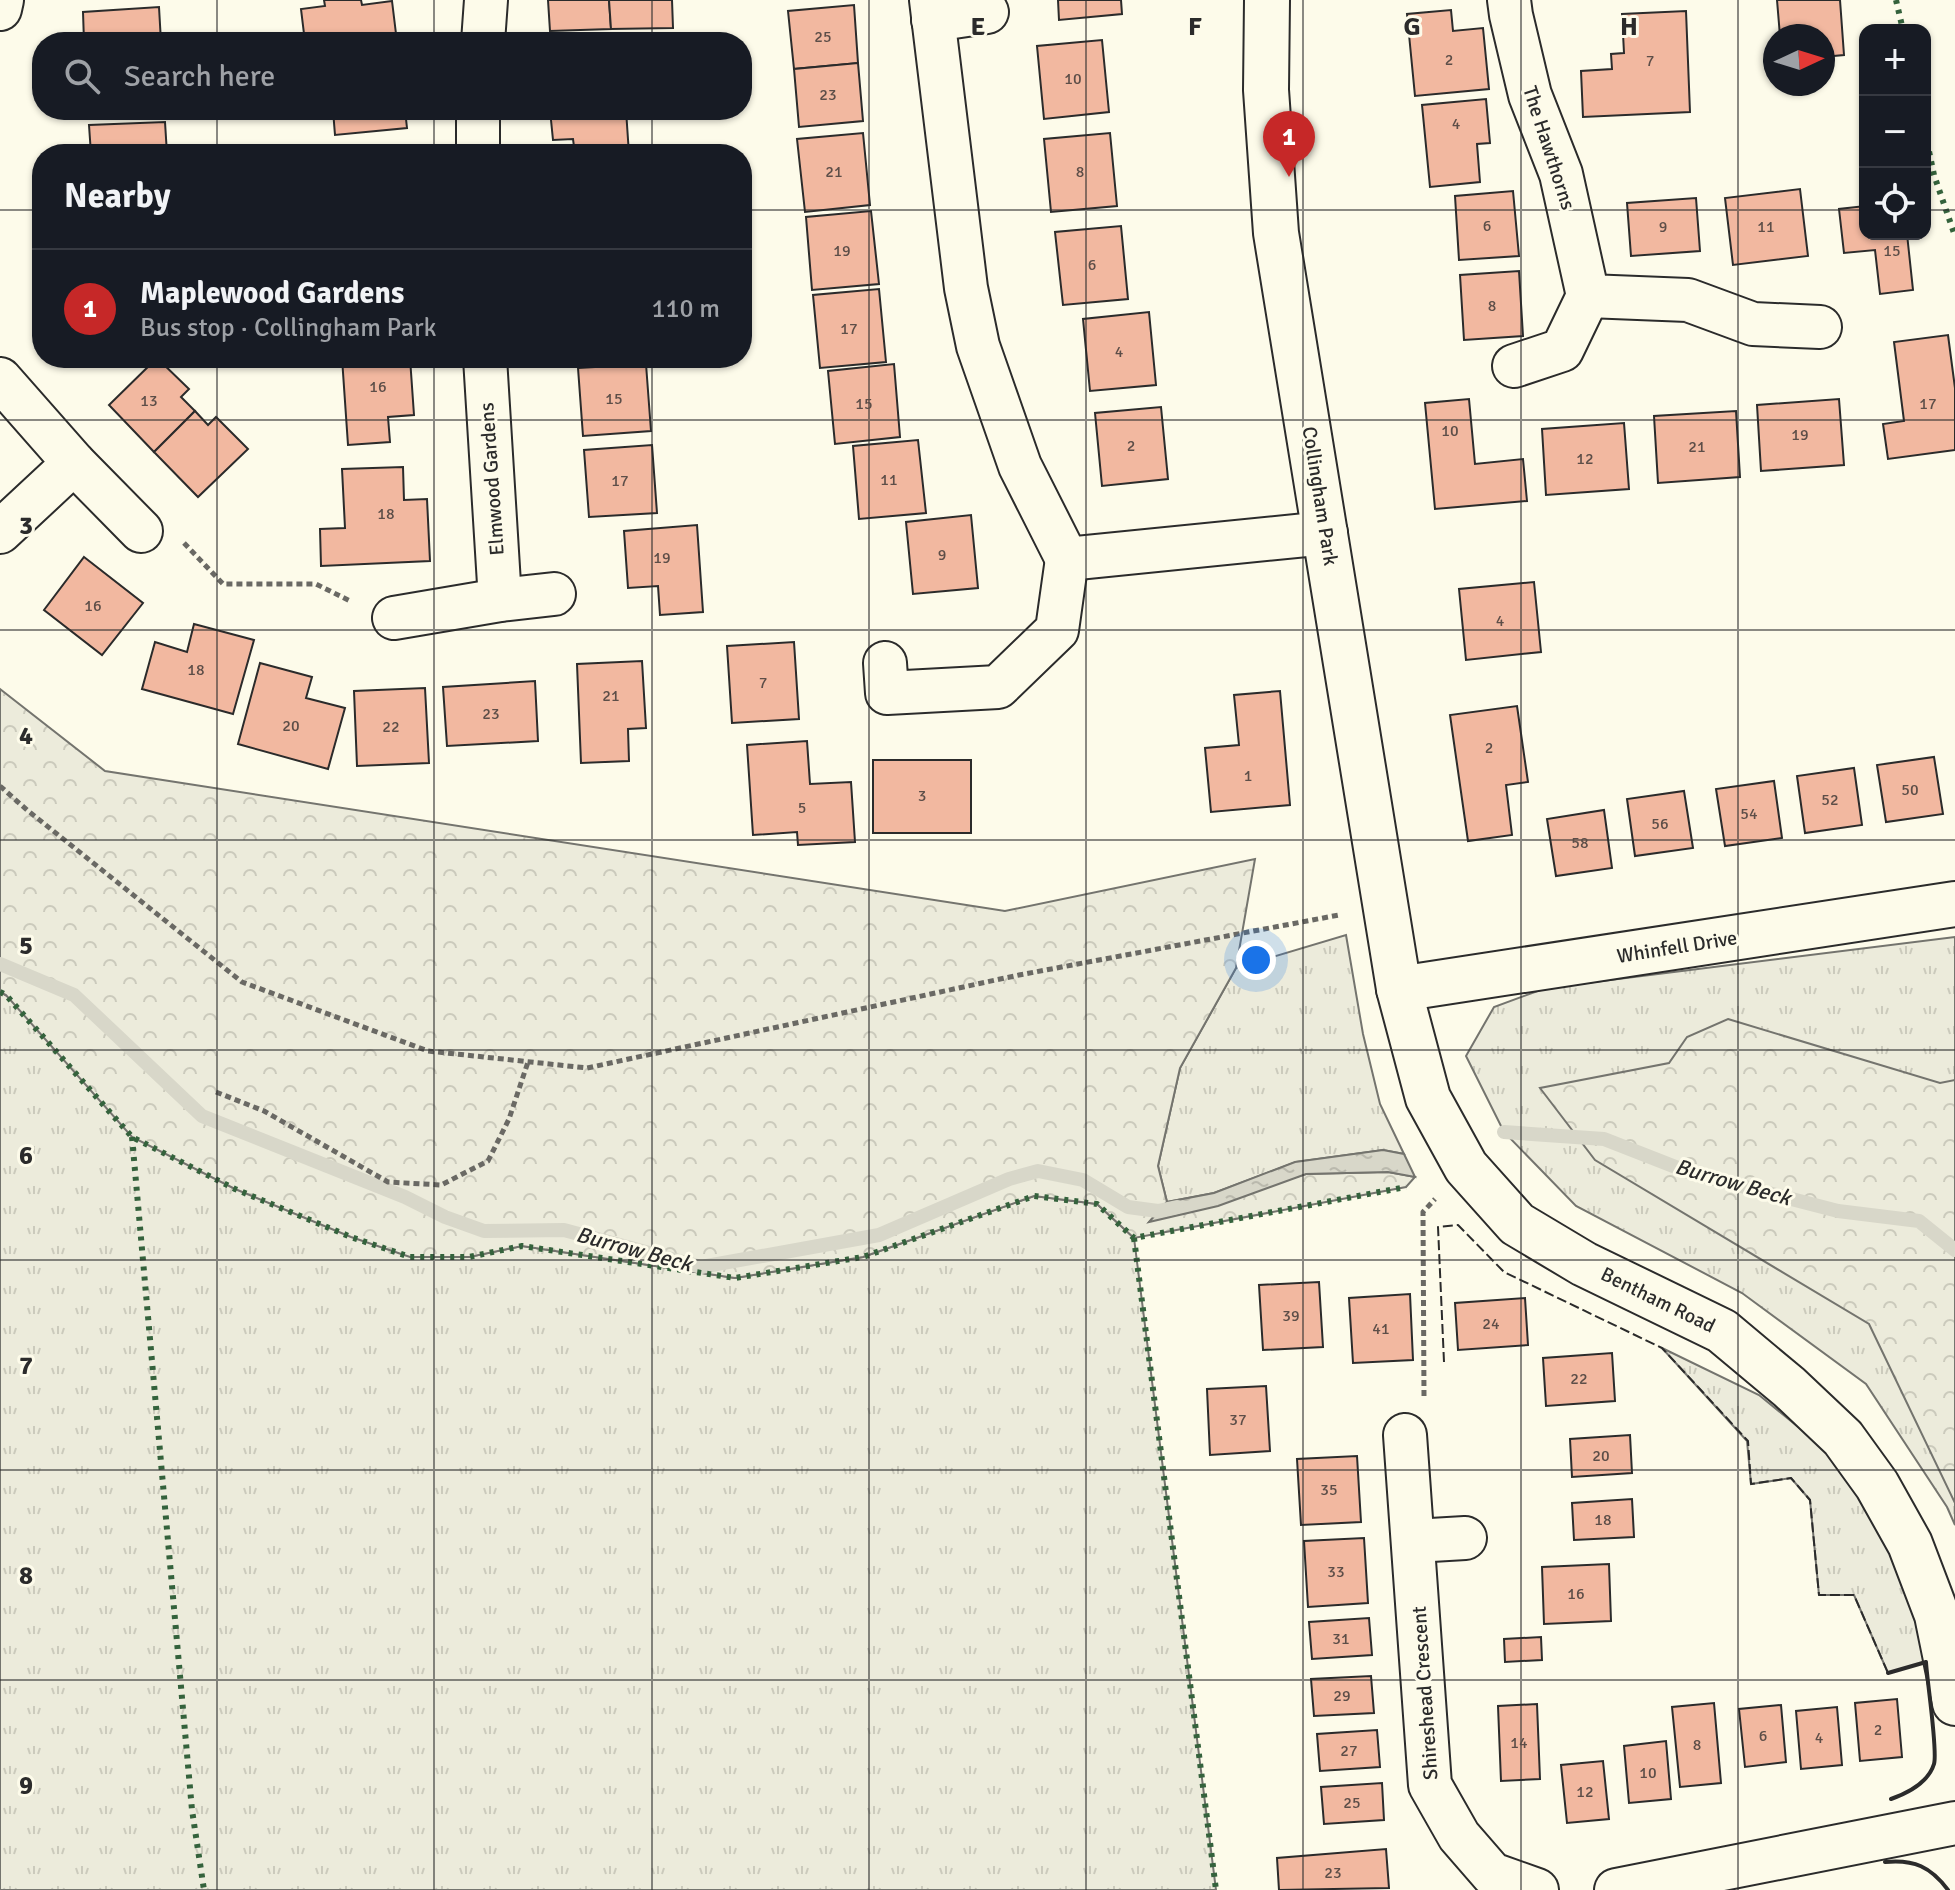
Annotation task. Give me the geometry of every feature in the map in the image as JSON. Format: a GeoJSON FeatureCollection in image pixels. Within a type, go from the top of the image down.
{"type":"FeatureCollection","features":[{"type":"Feature","properties":{"kind":"street"},"geometry":{"type":"LineString","coordinates":[[0,9],[2,0]]}},
{"type":"Feature","properties":{"kind":"street"},"geometry":{"type":"LineString","coordinates":[[484,32],[486,0]]}},
{"type":"Feature","properties":{"kind":"street","name":"Collingham Park"},"geometry":{"type":"LineString","coordinates":[[1267,0],[1266,90],[1276,233],[1399,989]]}},
{"type":"Feature","properties":{"kind":"street","name":"The Hawthorns"},"geometry":{"type":"LineString","coordinates":[[1509,0],[1530,95],[1561,174],[1588,296]]}},
{"type":"Feature","properties":{"kind":"street"},"geometry":{"type":"LineString","coordinates":[[885,663],[887,693],[998,687],[1057,630],[1067,559],[1020,466],[978,346],[966,288],[932,10],[987,12]]}},
{"type":"Feature","properties":{"kind":"street"},"geometry":{"type":"LineString","coordinates":[[478,120],[478,144]]}},
{"type":"Feature","properties":{"kind":"street"},"geometry":{"type":"LineString","coordinates":[[1514,366],[1562,350],[1588,296],[1688,300],[1753,324],[1820,327]]}},
{"type":"Feature","properties":{"kind":"street","name":"Elmwood Gardens"},"geometry":{"type":"LineString","coordinates":[[486,368],[500,600]]}},
{"type":"Feature","properties":{"kind":"street"},"geometry":{"type":"LineString","coordinates":[[0,379],[74,463],[141,531]]}},
{"type":"Feature","properties":{"kind":"street"},"geometry":{"type":"LineString","coordinates":[[0,532],[74,463]]}},
{"type":"Feature","properties":{"kind":"street"},"geometry":{"type":"LineString","coordinates":[[1067,559],[1326,533]]}},
{"type":"Feature","properties":{"kind":"street"},"geometry":{"type":"LineString","coordinates":[[394,618],[554,594]]}},
{"type":"Feature","properties":{"kind":"street","name":"Whinfell Drive"},"geometry":{"type":"LineString","coordinates":[[1399,989],[1955,904]]}},
{"type":"Feature","properties":{"kind":"street","name":"Bentham Road"},"geometry":{"type":"LineString","coordinates":[[1399,989],[1428,1098],[1466,1167],[1517,1224],[1584,1264],[1722,1331],[1789,1387],[1843,1438],[1877,1485],[1910,1544],[1937,1615],[1955,1703]]}},
{"type":"Feature","properties":{"kind":"street","name":"Shireshead Crescent"},"geometry":{"type":"LineString","coordinates":[[1405,1435],[1430,1785],[1459,1836],[1492,1874],[1537,1890]]}},
{"type":"Feature","properties":{"kind":"street"},"geometry":{"type":"LineString","coordinates":[[1414,1541],[1465,1538]]}},
{"type":"Feature","properties":{"kind":"street"},"geometry":{"type":"LineString","coordinates":[[1616,1890],[1955,1823]]}},
{"type":"Feature","properties":{"kind":"path"},"geometry":{"type":"LineString","coordinates":[[141,531],[179,538],[223,584],[316,584],[370,611],[394,618]]}},
{"type":"Feature","properties":{"kind":"path"},"geometry":{"type":"LineString","coordinates":[[0,786],[242,982],[428,1051],[587,1068],[1019,975],[1387,906]]}},
{"type":"Feature","properties":{"kind":"path"},"geometry":{"type":"LineString","coordinates":[[216,1092],[264,1111],[388,1182],[441,1185],[488,1161],[509,1119],[528,1062]]}},
{"type":"Feature","properties":{"kind":"path"},"geometry":{"type":"LineString","coordinates":[[1405,1435],[1425,1433],[1423,1212],[1466,1167]]}},
{"type":"Feature","properties":{"kind":"green space"},"geometry":{"type":"Polygon","coordinates":[[[0,689],[105,771],[1005,911],[1255,859],[1236,968],[1180,1068],[1158,1166],[1167,1202],[1150,1221],[1306,1174],[1388,1172],[1415,1177],[1406,1187],[1134,1238],[1097,1204],[1034,1196],[863,1257],[735,1278],[522,1246],[469,1257],[410,1257],[351,1237],[235,1189],[132,1137],[6,995],[0,992],[0,689]]]}},
{"type":"Feature","properties":{"kind":"green space"},"geometry":{"type":"Polygon","coordinates":[[[1346,935],[1363,1034],[1380,1104],[1404,1154],[1383,1150],[1296,1162],[1214,1193],[1167,1202],[1158,1166],[1180,1068],[1236,968],[1346,935]]]}},
{"type":"Feature","properties":{"kind":"green space"},"geometry":{"type":"Polygon","coordinates":[[[1955,937],[1955,1525],[1947,1507],[1866,1384],[1742,1293],[1576,1206],[1504,1132],[1466,1056],[1494,1007],[1546,988],[1955,937]]]}},
{"type":"Feature","properties":{"kind":"green space"},"geometry":{"type":"Polygon","coordinates":[[[0,992],[469,1257],[522,1246],[735,1278],[863,1257],[1034,1196],[1097,1204],[1134,1238],[1216,1890],[0,1890],[0,992]]]}},
{"type":"Feature","properties":{"kind":"green space"},"geometry":{"type":"Polygon","coordinates":[[[1728,1019],[1940,1083],[1955,1080],[1955,1503],[1869,1324],[1595,1160],[1540,1088],[1669,1063],[1687,1037],[1728,1019]]]}},
{"type":"Feature","properties":{"kind":"green space"},"geometry":{"type":"Polygon","coordinates":[[[1662,1348],[1759,1395],[1824,1448],[1874,1511],[1911,1599],[1926,1662],[1888,1673],[1854,1595],[1819,1595],[1810,1500],[1791,1478],[1751,1484],[1747,1441],[1662,1348]]]}},
{"type":"Feature","properties":{"kind":"water"},"geometry":{"type":"Polygon","coordinates":[[[1383,1150],[1404,1154],[1415,1177],[1388,1172],[1306,1174],[1218,1206],[1149,1222],[1167,1202],[1214,1193],[1295,1162],[1383,1150]]]}},
{"type":"Feature","properties":{"kind":"building"},"geometry":{"type":"Polygon","coordinates":[[[324,0],[361,0],[362,5],[392,1],[396,32],[304,32],[301,9],[325,6],[324,0]]]}},
{"type":"Feature","properties":{"kind":"building"},"geometry":{"type":"Polygon","coordinates":[[[548,0],[609,0],[611,29],[550,31],[548,0]]]}},
{"type":"Feature","properties":{"kind":"building"},"geometry":{"type":"Polygon","coordinates":[[[609,0],[672,0],[673,28],[611,29],[609,0]]]}},
{"type":"Feature","properties":{"kind":"building"},"geometry":{"type":"Polygon","coordinates":[[[1058,0],[1121,0],[1122,14],[1059,20],[1058,0]]]}},
{"type":"Feature","properties":{"kind":"building"},"geometry":{"type":"Polygon","coordinates":[[[1777,0],[1840,0],[1844,55],[1835,56],[1835,24],[1779,24],[1777,0]]]}},
{"type":"Feature","properties":{"kind":"building"},"geometry":{"type":"Polygon","coordinates":[[[854,5],[858,63],[794,69],[788,11],[854,5]]]}},
{"type":"Feature","properties":{"kind":"building"},"geometry":{"type":"Polygon","coordinates":[[[159,7],[160,32],[84,32],[83,12],[159,7]]]}},
{"type":"Feature","properties":{"kind":"building"},"geometry":{"type":"Polygon","coordinates":[[[1451,10],[1453,31],[1483,28],[1489,89],[1415,96],[1407,14],[1451,10]]]}},
{"type":"Feature","properties":{"kind":"building"},"geometry":{"type":"Polygon","coordinates":[[[1686,11],[1690,112],[1583,117],[1581,71],[1612,69],[1611,54],[1624,53],[1622,14],[1686,11]]]}},
{"type":"Feature","properties":{"kind":"building"},"geometry":{"type":"Polygon","coordinates":[[[1102,40],[1109,112],[1044,119],[1037,46],[1102,40]]]}},
{"type":"Feature","properties":{"kind":"building"},"geometry":{"type":"Polygon","coordinates":[[[858,63],[863,121],[799,127],[794,69],[858,63]]]}},
{"type":"Feature","properties":{"kind":"building"},"geometry":{"type":"Polygon","coordinates":[[[1486,99],[1490,143],[1477,144],[1480,182],[1430,187],[1422,105],[1486,99]]]}},
{"type":"Feature","properties":{"kind":"building"},"geometry":{"type":"Polygon","coordinates":[[[334,120],[406,120],[407,128],[335,135],[334,120]]]}},
{"type":"Feature","properties":{"kind":"building"},"geometry":{"type":"Polygon","coordinates":[[[551,120],[627,120],[628,144],[574,144],[573,139],[553,140],[551,120]]]}},
{"type":"Feature","properties":{"kind":"building"},"geometry":{"type":"Polygon","coordinates":[[[165,122],[166,144],[90,144],[89,125],[165,122]]]}},
{"type":"Feature","properties":{"kind":"building"},"geometry":{"type":"Polygon","coordinates":[[[863,133],[870,205],[805,212],[797,139],[863,133]]]}},
{"type":"Feature","properties":{"kind":"building"},"geometry":{"type":"Polygon","coordinates":[[[1110,133],[1117,206],[1051,212],[1044,139],[1110,133]]]}},
{"type":"Feature","properties":{"kind":"building"},"geometry":{"type":"Polygon","coordinates":[[[1800,189],[1808,256],[1733,265],[1725,198],[1800,189]]]}},
{"type":"Feature","properties":{"kind":"building"},"geometry":{"type":"Polygon","coordinates":[[[1513,191],[1519,256],[1459,260],[1455,196],[1513,191]]]}},
{"type":"Feature","properties":{"kind":"building"},"geometry":{"type":"Polygon","coordinates":[[[1696,198],[1700,251],[1631,256],[1627,203],[1696,198]]]}},
{"type":"Feature","properties":{"kind":"building"},"geometry":{"type":"Polygon","coordinates":[[[1859,207],[1859,240],[1908,240],[1913,290],[1880,294],[1875,250],[1844,253],[1839,209],[1859,207]]]}},
{"type":"Feature","properties":{"kind":"building"},"geometry":{"type":"Polygon","coordinates":[[[871,211],[879,284],[812,290],[806,217],[871,211]]]}},
{"type":"Feature","properties":{"kind":"building"},"geometry":{"type":"Polygon","coordinates":[[[1121,226],[1128,299],[1063,305],[1055,232],[1121,226]]]}},
{"type":"Feature","properties":{"kind":"building"},"geometry":{"type":"Polygon","coordinates":[[[1519,271],[1523,336],[1464,340],[1460,275],[1519,271]]]}},
{"type":"Feature","properties":{"kind":"building"},"geometry":{"type":"Polygon","coordinates":[[[879,289],[886,362],[820,368],[813,295],[879,289]]]}},
{"type":"Feature","properties":{"kind":"building"},"geometry":{"type":"Polygon","coordinates":[[[1149,312],[1156,385],[1090,391],[1083,319],[1149,312]]]}},
{"type":"Feature","properties":{"kind":"building"},"geometry":{"type":"Polygon","coordinates":[[[1948,335],[1955,388],[1955,450],[1888,459],[1883,424],[1904,421],[1894,342],[1948,335]]]}},
{"type":"Feature","properties":{"kind":"building"},"geometry":{"type":"Polygon","coordinates":[[[894,364],[900,437],[835,444],[828,371],[894,364]]]}},
{"type":"Feature","properties":{"kind":"building"},"geometry":{"type":"Polygon","coordinates":[[[147,368],[167,368],[189,389],[181,397],[195,411],[154,452],[109,405],[147,368]]]}},
{"type":"Feature","properties":{"kind":"building"},"geometry":{"type":"Polygon","coordinates":[[[343,368],[411,368],[414,415],[388,417],[390,442],[348,445],[343,368]]]}},
{"type":"Feature","properties":{"kind":"building"},"geometry":{"type":"Polygon","coordinates":[[[578,368],[646,368],[651,431],[583,436],[578,368]]]}},
{"type":"Feature","properties":{"kind":"building"},"geometry":{"type":"Polygon","coordinates":[[[1469,399],[1475,464],[1523,459],[1527,501],[1435,509],[1425,403],[1469,399]]]}},
{"type":"Feature","properties":{"kind":"building"},"geometry":{"type":"Polygon","coordinates":[[[1839,399],[1844,465],[1761,471],[1757,405],[1839,399]]]}},
{"type":"Feature","properties":{"kind":"building"},"geometry":{"type":"Polygon","coordinates":[[[1161,407],[1168,479],[1102,486],[1095,413],[1161,407]]]}},
{"type":"Feature","properties":{"kind":"building"},"geometry":{"type":"Polygon","coordinates":[[[195,411],[208,425],[216,417],[248,449],[198,497],[154,452],[195,411]]]}},
{"type":"Feature","properties":{"kind":"building"},"geometry":{"type":"Polygon","coordinates":[[[1736,411],[1740,477],[1658,483],[1654,416],[1736,411]]]}},
{"type":"Feature","properties":{"kind":"building"},"geometry":{"type":"Polygon","coordinates":[[[1624,423],[1629,489],[1546,495],[1542,429],[1624,423]]]}},
{"type":"Feature","properties":{"kind":"building"},"geometry":{"type":"Polygon","coordinates":[[[918,440],[926,513],[859,519],[853,446],[918,440]]]}},
{"type":"Feature","properties":{"kind":"building"},"geometry":{"type":"Polygon","coordinates":[[[652,445],[657,513],[589,517],[584,450],[652,445]]]}},
{"type":"Feature","properties":{"kind":"building"},"geometry":{"type":"Polygon","coordinates":[[[403,467],[404,500],[427,499],[430,561],[321,566],[320,529],[345,528],[342,469],[403,467]]]}},
{"type":"Feature","properties":{"kind":"building"},"geometry":{"type":"Polygon","coordinates":[[[971,515],[978,588],[913,594],[906,522],[971,515]]]}},
{"type":"Feature","properties":{"kind":"building"},"geometry":{"type":"Polygon","coordinates":[[[697,525],[703,612],[660,615],[658,586],[628,588],[624,531],[697,525]]]}},
{"type":"Feature","properties":{"kind":"building"},"geometry":{"type":"Polygon","coordinates":[[[84,557],[143,603],[102,655],[44,610],[84,557]]]}},
{"type":"Feature","properties":{"kind":"building"},"geometry":{"type":"Polygon","coordinates":[[[1534,582],[1541,652],[1466,660],[1459,589],[1534,582]]]}},
{"type":"Feature","properties":{"kind":"building"},"geometry":{"type":"Polygon","coordinates":[[[194,624],[254,640],[233,714],[142,689],[155,642],[187,652],[194,624]]]}},
{"type":"Feature","properties":{"kind":"building"},"geometry":{"type":"Polygon","coordinates":[[[794,642],[799,719],[732,723],[727,646],[794,642]]]}},
{"type":"Feature","properties":{"kind":"building"},"geometry":{"type":"Polygon","coordinates":[[[642,661],[646,728],[628,729],[629,761],[581,763],[577,664],[642,661]]]}},
{"type":"Feature","properties":{"kind":"building"},"geometry":{"type":"Polygon","coordinates":[[[260,663],[312,677],[306,698],[345,708],[328,769],[238,744],[260,663]]]}},
{"type":"Feature","properties":{"kind":"building"},"geometry":{"type":"Polygon","coordinates":[[[535,681],[538,741],[447,746],[443,687],[535,681]]]}},
{"type":"Feature","properties":{"kind":"building"},"geometry":{"type":"Polygon","coordinates":[[[425,688],[429,763],[357,766],[354,691],[425,688]]]}},
{"type":"Feature","properties":{"kind":"building"},"geometry":{"type":"Polygon","coordinates":[[[1280,691],[1290,805],[1211,812],[1205,748],[1239,745],[1234,695],[1280,691]]]}},
{"type":"Feature","properties":{"kind":"building"},"geometry":{"type":"Polygon","coordinates":[[[1517,706],[1528,782],[1506,785],[1512,835],[1468,841],[1450,715],[1517,706]]]}},
{"type":"Feature","properties":{"kind":"building"},"geometry":{"type":"Polygon","coordinates":[[[807,741],[810,784],[851,782],[855,842],[798,845],[797,832],[753,835],[747,745],[807,741]]]}},
{"type":"Feature","properties":{"kind":"building"},"geometry":{"type":"Polygon","coordinates":[[[1934,757],[1943,814],[1886,822],[1877,765],[1934,757]]]}},
{"type":"Feature","properties":{"kind":"building"},"geometry":{"type":"Polygon","coordinates":[[[873,760],[971,760],[971,833],[873,833],[873,760]]]}},
{"type":"Feature","properties":{"kind":"building"},"geometry":{"type":"Polygon","coordinates":[[[1854,768],[1862,825],[1805,833],[1797,776],[1854,768]]]}},
{"type":"Feature","properties":{"kind":"building"},"geometry":{"type":"Polygon","coordinates":[[[1774,781],[1782,838],[1725,846],[1716,789],[1774,781]]]}},
{"type":"Feature","properties":{"kind":"building"},"geometry":{"type":"Polygon","coordinates":[[[1684,791],[1693,848],[1635,856],[1627,799],[1684,791]]]}},
{"type":"Feature","properties":{"kind":"building"},"geometry":{"type":"Polygon","coordinates":[[[1604,810],[1612,868],[1556,876],[1547,819],[1604,810]]]}},
{"type":"Feature","properties":{"kind":"building"},"geometry":{"type":"Polygon","coordinates":[[[1319,1282],[1323,1347],[1263,1350],[1259,1285],[1319,1282]]]}},
{"type":"Feature","properties":{"kind":"building"},"geometry":{"type":"Polygon","coordinates":[[[1410,1294],[1413,1360],[1353,1363],[1349,1298],[1410,1294]]]}},
{"type":"Feature","properties":{"kind":"building"},"geometry":{"type":"Polygon","coordinates":[[[1525,1298],[1528,1345],[1458,1350],[1455,1303],[1525,1298]]]}},
{"type":"Feature","properties":{"kind":"building"},"geometry":{"type":"Polygon","coordinates":[[[1612,1353],[1615,1401],[1546,1406],[1543,1358],[1612,1353]]]}},
{"type":"Feature","properties":{"kind":"building"},"geometry":{"type":"Polygon","coordinates":[[[1266,1386],[1270,1451],[1210,1455],[1207,1389],[1266,1386]]]}},
{"type":"Feature","properties":{"kind":"building"},"geometry":{"type":"Polygon","coordinates":[[[1630,1435],[1632,1473],[1572,1477],[1570,1439],[1630,1435]]]}},
{"type":"Feature","properties":{"kind":"building"},"geometry":{"type":"Polygon","coordinates":[[[1357,1456],[1361,1522],[1301,1525],[1297,1459],[1357,1456]]]}},
{"type":"Feature","properties":{"kind":"building"},"geometry":{"type":"Polygon","coordinates":[[[1632,1499],[1634,1537],[1574,1540],[1572,1503],[1632,1499]]]}},
{"type":"Feature","properties":{"kind":"building"},"geometry":{"type":"Polygon","coordinates":[[[1364,1538],[1368,1603],[1308,1607],[1304,1541],[1364,1538]]]}},
{"type":"Feature","properties":{"kind":"building"},"geometry":{"type":"Polygon","coordinates":[[[1609,1564],[1611,1621],[1544,1624],[1542,1567],[1609,1564]]]}},
{"type":"Feature","properties":{"kind":"building"},"geometry":{"type":"Polygon","coordinates":[[[1369,1618],[1372,1655],[1312,1659],[1309,1622],[1369,1618]]]}},
{"type":"Feature","properties":{"kind":"building"},"geometry":{"type":"Polygon","coordinates":[[[1541,1637],[1542,1660],[1505,1662],[1504,1639],[1541,1637]]]}},
{"type":"Feature","properties":{"kind":"building"},"geometry":{"type":"Polygon","coordinates":[[[1371,1676],[1374,1713],[1314,1716],[1311,1679],[1371,1676]]]}},
{"type":"Feature","properties":{"kind":"building"},"geometry":{"type":"Polygon","coordinates":[[[1897,1699],[1902,1757],[1860,1761],[1855,1703],[1897,1699]]]}},
{"type":"Feature","properties":{"kind":"building"},"geometry":{"type":"Polygon","coordinates":[[[1714,1703],[1721,1783],[1680,1787],[1672,1707],[1714,1703]]]}},
{"type":"Feature","properties":{"kind":"building"},"geometry":{"type":"Polygon","coordinates":[[[1537,1704],[1540,1779],[1501,1781],[1498,1706],[1537,1704]]]}},
{"type":"Feature","properties":{"kind":"building"},"geometry":{"type":"Polygon","coordinates":[[[1781,1705],[1786,1762],[1745,1767],[1739,1709],[1781,1705]]]}},
{"type":"Feature","properties":{"kind":"building"},"geometry":{"type":"Polygon","coordinates":[[[1837,1707],[1842,1765],[1801,1769],[1796,1711],[1837,1707]]]}},
{"type":"Feature","properties":{"kind":"building"},"geometry":{"type":"Polygon","coordinates":[[[1377,1730],[1380,1767],[1320,1771],[1317,1734],[1377,1730]]]}},
{"type":"Feature","properties":{"kind":"building"},"geometry":{"type":"Polygon","coordinates":[[[1666,1741],[1671,1799],[1629,1803],[1624,1746],[1666,1741]]]}},
{"type":"Feature","properties":{"kind":"building"},"geometry":{"type":"Polygon","coordinates":[[[1603,1761],[1609,1819],[1567,1823],[1561,1765],[1603,1761]]]}},
{"type":"Feature","properties":{"kind":"building"},"geometry":{"type":"Polygon","coordinates":[[[1382,1783],[1384,1820],[1324,1824],[1321,1787],[1382,1783]]]}},
{"type":"Feature","properties":{"kind":"building"},"geometry":{"type":"Polygon","coordinates":[[[1386,1849],[1389,1888],[1279,1890],[1277,1858],[1386,1849]]]}},
{"type":"Feature","properties":{"kind":"waterway","name":"Burrow Beck"},"geometry":{"type":"LineString","coordinates":[[0,964],[74,995],[202,1116],[484,1231],[564,1230],[701,1267],[879,1235],[1009,1179],[1038,1171],[1083,1180],[1128,1207],[1158,1211],[1177,1207]]}},
{"type":"Feature","properties":{"kind":"waterway","name":"Burrow Beck"},"geometry":{"type":"LineString","coordinates":[[1504,1132],[1604,1139],[1691,1173],[1838,1211],[1919,1221],[1955,1250]]}},
{"type":"Feature","properties":{"kind":"hedge"},"geometry":{"type":"LineString","coordinates":[[1896,0],[1902,24]]}},
{"type":"Feature","properties":{"kind":"hedge"},"geometry":{"type":"LineString","coordinates":[[1931,161],[1955,236]]}},
{"type":"Feature","properties":{"kind":"hedge"},"geometry":{"type":"LineString","coordinates":[[0,992],[6,995],[132,1137],[235,1189],[351,1237],[410,1257],[469,1257],[522,1246],[735,1278],[863,1257],[1034,1196],[1097,1204],[1134,1238],[1406,1187]]}},
{"type":"Feature","properties":{"kind":"hedge"},"geometry":{"type":"LineString","coordinates":[[132,1137],[192,1810],[204,1890]]}},
{"type":"Feature","properties":{"kind":"hedge"},"geometry":{"type":"LineString","coordinates":[[1134,1238],[1216,1890]]}},
{"type":"Feature","properties":{"kind":"fence"},"geometry":{"type":"LineString","coordinates":[[1444,1362],[1438,1227],[1458,1225],[1504,1272],[1662,1348],[1748,1441],[1751,1484],[1791,1478],[1810,1500],[1819,1595],[1854,1595],[1888,1673]]}},
{"type":"Feature","properties":{"kind":"wall"},"geometry":{"type":"LineString","coordinates":[[1888,1673],[1926,1662],[1935,1745],[1934,1764],[1927,1777],[1891,1799]]}},
{"type":"Feature","properties":{"kind":"wall"},"geometry":{"type":"LineString","coordinates":[[1885,1862],[1921,1866],[1948,1890]]}},
{"type":"Feature","properties":{"kind":"place","name":"Maplewood Gardens"},"geometry":{"type":"Point","coordinates":[1289,177]}}]}
